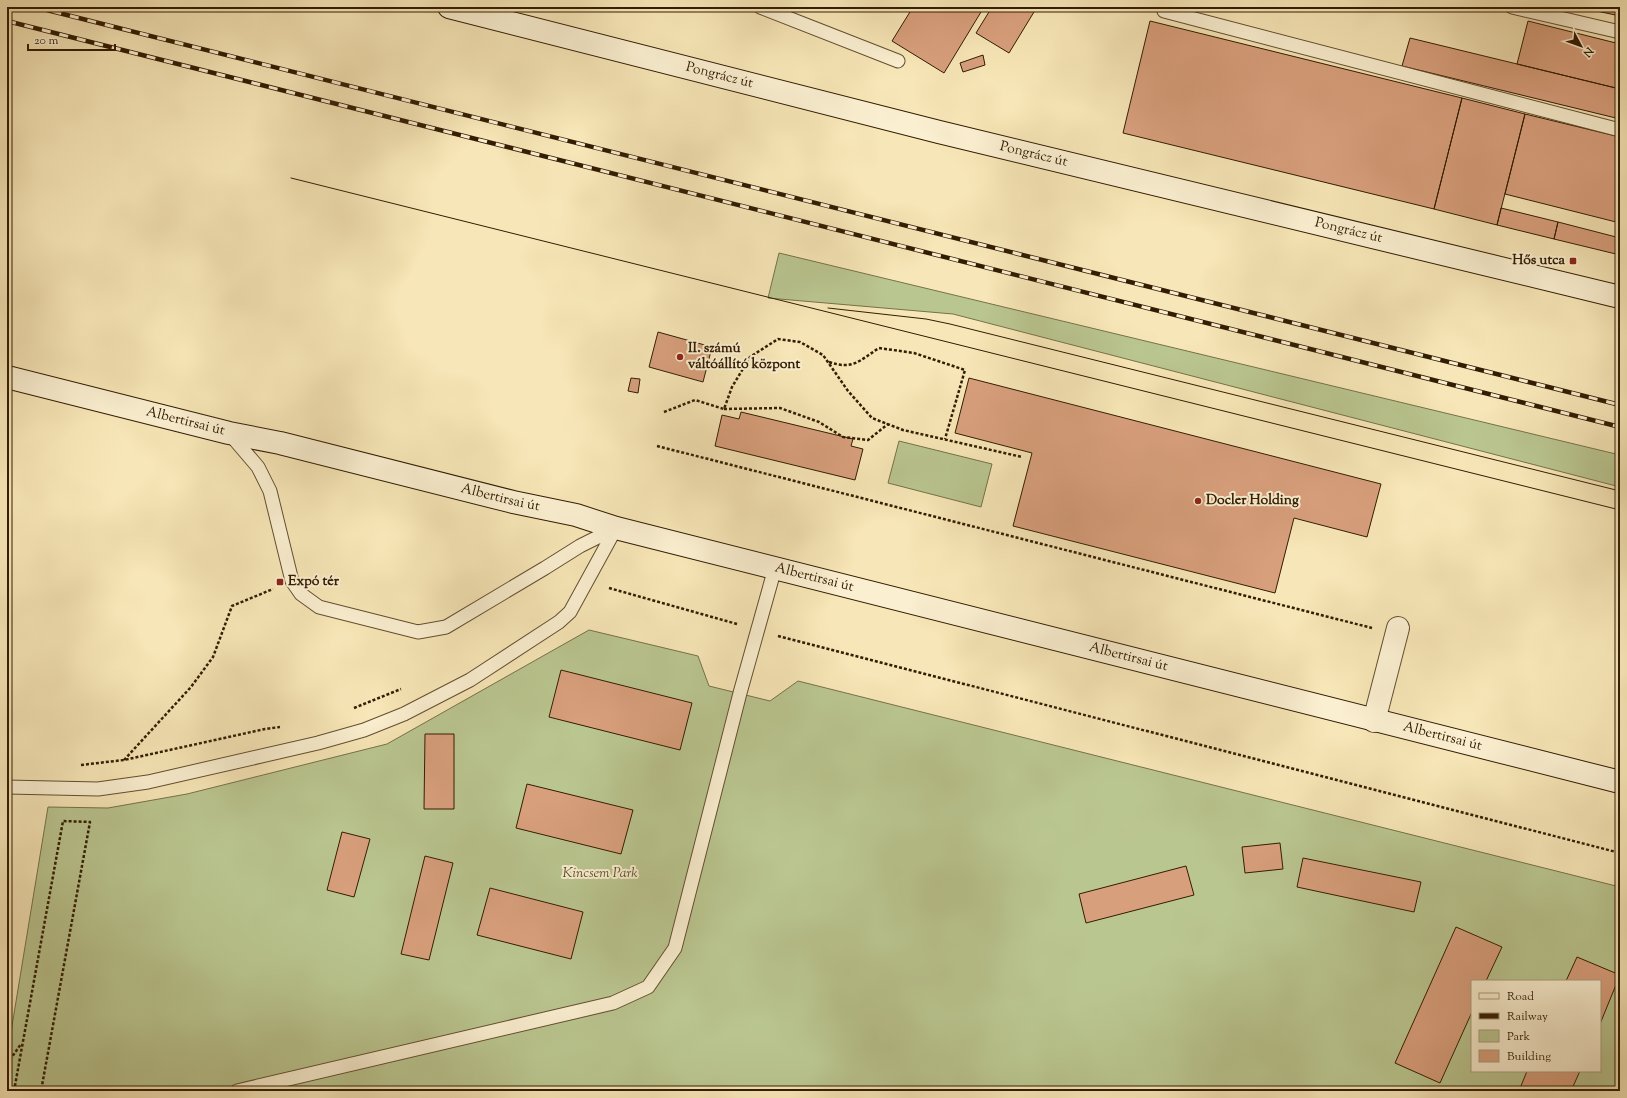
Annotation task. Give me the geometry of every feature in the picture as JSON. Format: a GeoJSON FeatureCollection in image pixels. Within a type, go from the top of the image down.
{"type":"FeatureCollection","features":[{"type":"Feature","properties":{"kind":"street","name":"Pongrácz út"},"geometry":{"type":"LineString","coordinates":[[449,7],[939,132],[1620,297]]}},
{"type":"Feature","properties":{"kind":"street","name":"Albertirsai út"},"geometry":{"type":"LineString","coordinates":[[7,377],[229,433],[280,443],[513,502],[576,515],[616,528],[1620,782]]}},
{"type":"Feature","properties":{"kind":"street"},"geometry":{"type":"LineString","coordinates":[[1374,721],[1397,631]]}},
{"type":"Feature","properties":{"kind":"lane"},"geometry":{"type":"LineString","coordinates":[[760,7],[898,60]]}},
{"type":"Feature","properties":{"kind":"lane"},"geometry":{"type":"LineString","coordinates":[[1163,7],[1164,11],[1620,130]]}},
{"type":"Feature","properties":{"kind":"lane"},"geometry":{"type":"LineString","coordinates":[[1512,7],[1620,32]]}},
{"type":"Feature","properties":{"kind":"lane"},"geometry":{"type":"LineString","coordinates":[[229,433],[258,467],[270,491],[292,581],[301,594],[319,607],[418,632],[446,627],[580,546],[616,528]]}},
{"type":"Feature","properties":{"kind":"lane"},"geometry":{"type":"LineString","coordinates":[[7,787],[98,789],[148,782],[318,743],[364,730],[404,714],[470,680],[559,622],[570,612],[616,528]]}},
{"type":"Feature","properties":{"kind":"lane"},"geometry":{"type":"LineString","coordinates":[[237,1091],[613,1003],[648,987],[675,948],[757,630],[775,568]]}},
{"type":"Feature","properties":{"kind":"path"},"geometry":{"type":"LineString","coordinates":[[724,409],[732,387],[750,357],[778,339],[800,342],[823,355],[848,391],[872,418],[903,430],[1022,457]]}},
{"type":"Feature","properties":{"kind":"path"},"geometry":{"type":"LineString","coordinates":[[828,362],[843,367],[856,363],[879,348],[914,353],[965,370],[945,439]]}},
{"type":"Feature","properties":{"kind":"path"},"geometry":{"type":"LineString","coordinates":[[664,412],[695,400],[724,409],[780,408],[818,422],[843,437],[868,440],[888,424]]}},
{"type":"Feature","properties":{"kind":"path"},"geometry":{"type":"LineString","coordinates":[[657,446],[1397,631]]}},
{"type":"Feature","properties":{"kind":"path"},"geometry":{"type":"LineString","coordinates":[[98,789],[191,687],[212,657],[232,606],[292,581]]}},
{"type":"Feature","properties":{"kind":"path"},"geometry":{"type":"LineString","coordinates":[[583,587],[597,584],[757,630],[1620,853]]}},
{"type":"Feature","properties":{"kind":"path"},"geometry":{"type":"LineString","coordinates":[[353,709],[402,688]]}},
{"type":"Feature","properties":{"kind":"path"},"geometry":{"type":"LineString","coordinates":[[75,765],[124,760],[265,729],[288,727]]}},
{"type":"Feature","properties":{"kind":"path"},"geometry":{"type":"LineString","coordinates":[[14,1091],[63,821],[90,822],[41,1091]]}},
{"type":"Feature","properties":{"kind":"path"},"geometry":{"type":"LineString","coordinates":[[7,1064],[22,1042]]}},
{"type":"Feature","properties":{"kind":"green space"},"geometry":{"type":"Polygon","coordinates":[[[779,253],[1620,455],[1620,487],[953,314],[768,298],[779,253]]]}},
{"type":"Feature","properties":{"kind":"green space"},"geometry":{"type":"Polygon","coordinates":[[[899,441],[992,464],[981,507],[888,483],[899,441]]]}},
{"type":"Feature","properties":{"kind":"green space","name":"Kincsem Park"},"geometry":{"type":"Polygon","coordinates":[[[589,630],[698,656],[709,686],[770,701],[798,681],[1620,887],[1620,1091],[7,1091],[7,1038],[11,1032],[48,807],[108,808],[187,794],[387,744],[589,630]]]}},
{"type":"Feature","properties":{"kind":"building"},"geometry":{"type":"Polygon","coordinates":[[[913,7],[984,7],[944,73],[892,41],[913,7]]]}},
{"type":"Feature","properties":{"kind":"building"},"geometry":{"type":"Polygon","coordinates":[[[992,7],[1037,7],[1009,53],[976,33],[992,7]]]}},
{"type":"Feature","properties":{"kind":"building"},"geometry":{"type":"Polygon","coordinates":[[[1578,7],[1620,7],[1620,16],[1578,7]]]}},
{"type":"Feature","properties":{"kind":"building"},"geometry":{"type":"Polygon","coordinates":[[[1150,21],[1462,98],[1434,209],[1123,133],[1150,21]]]}},
{"type":"Feature","properties":{"kind":"building"},"geometry":{"type":"Polygon","coordinates":[[[1528,21],[1620,44],[1620,89],[1517,64],[1528,21]]]}},
{"type":"Feature","properties":{"kind":"building"},"geometry":{"type":"Polygon","coordinates":[[[1410,38],[1620,89],[1620,119],[1402,66],[1410,38]]]}},
{"type":"Feature","properties":{"kind":"building"},"geometry":{"type":"Polygon","coordinates":[[[983,55],[985,65],[963,72],[960,63],[983,55]]]}},
{"type":"Feature","properties":{"kind":"building"},"geometry":{"type":"Polygon","coordinates":[[[1462,98],[1525,114],[1497,225],[1434,209],[1462,98]]]}},
{"type":"Feature","properties":{"kind":"building"},"geometry":{"type":"Polygon","coordinates":[[[1525,114],[1620,137],[1620,223],[1505,194],[1525,114]]]}},
{"type":"Feature","properties":{"kind":"building"},"geometry":{"type":"Polygon","coordinates":[[[1501,208],[1558,222],[1554,239],[1497,225],[1501,208]]]}},
{"type":"Feature","properties":{"kind":"building"},"geometry":{"type":"Polygon","coordinates":[[[1558,222],[1620,238],[1620,255],[1554,239],[1558,222]]]}},
{"type":"Feature","properties":{"kind":"building","name":"II. számú váltóállító központ"},"geometry":{"type":"Polygon","coordinates":[[[658,332],[712,347],[703,382],[649,367],[658,332]]]}},
{"type":"Feature","properties":{"kind":"building"},"geometry":{"type":"Polygon","coordinates":[[[631,378],[640,379],[638,393],[628,391],[631,378]]]}},
{"type":"Feature","properties":{"kind":"building","name":"Docler Holding"},"geometry":{"type":"Polygon","coordinates":[[[969,378],[1381,484],[1367,537],[1294,518],[1275,593],[1013,526],[1032,453],[955,433],[969,378]]]}},
{"type":"Feature","properties":{"kind":"building"},"geometry":{"type":"Polygon","coordinates":[[[741,412],[853,439],[851,446],[863,449],[855,480],[715,446],[722,415],[739,419],[741,412]]]}},
{"type":"Feature","properties":{"kind":"building"},"geometry":{"type":"Polygon","coordinates":[[[561,670],[692,703],[680,750],[549,717],[561,670]]]}},
{"type":"Feature","properties":{"kind":"building"},"geometry":{"type":"Polygon","coordinates":[[[425,734],[454,734],[454,809],[424,809],[425,734]]]}},
{"type":"Feature","properties":{"kind":"building"},"geometry":{"type":"Polygon","coordinates":[[[527,784],[633,810],[621,854],[516,828],[527,784]]]}},
{"type":"Feature","properties":{"kind":"building"},"geometry":{"type":"Polygon","coordinates":[[[342,832],[370,839],[354,897],[327,890],[342,832]]]}},
{"type":"Feature","properties":{"kind":"building"},"geometry":{"type":"Polygon","coordinates":[[[1280,843],[1283,869],[1245,873],[1242,847],[1280,843]]]}},
{"type":"Feature","properties":{"kind":"building"},"geometry":{"type":"Polygon","coordinates":[[[425,856],[453,863],[429,960],[401,954],[425,856]]]}},
{"type":"Feature","properties":{"kind":"building"},"geometry":{"type":"Polygon","coordinates":[[[1303,858],[1421,882],[1414,912],[1297,887],[1303,858]]]}},
{"type":"Feature","properties":{"kind":"building"},"geometry":{"type":"Polygon","coordinates":[[[1186,866],[1194,895],[1086,923],[1079,894],[1186,866]]]}},
{"type":"Feature","properties":{"kind":"building"},"geometry":{"type":"Polygon","coordinates":[[[490,888],[583,912],[571,959],[477,935],[490,888]]]}},
{"type":"Feature","properties":{"kind":"building"},"geometry":{"type":"Polygon","coordinates":[[[1456,927],[1502,947],[1486,980],[1471,980],[1471,1014],[1440,1083],[1395,1063],[1456,927]]]}},
{"type":"Feature","properties":{"kind":"building"},"geometry":{"type":"Polygon","coordinates":[[[1577,957],[1620,975],[1601,1022],[1601,980],[1566,980],[1577,957]]]}},
{"type":"Feature","properties":{"kind":"building"},"geometry":{"type":"Polygon","coordinates":[[[1527,1072],[1580,1072],[1571,1091],[1519,1091],[1527,1072]]]}},
{"type":"Feature","properties":{"kind":"tram line"},"geometry":{"type":"LineString","coordinates":[[291,178],[1620,510]]}},
{"type":"Feature","properties":{"kind":"tram line"},"geometry":{"type":"LineString","coordinates":[[828,308],[926,319],[950,324],[1620,491]]}},
{"type":"Feature","properties":{"kind":"railway"},"geometry":{"type":"LineString","coordinates":[[35,7],[1620,405]]}},
{"type":"Feature","properties":{"kind":"railway"},"geometry":{"type":"LineString","coordinates":[[7,21],[1620,427]]}},
{"type":"Feature","properties":{"kind":"place","name":"Hős utca"},"geometry":{"type":"Point","coordinates":[1573,261]}},
{"type":"Feature","properties":{"kind":"place","name":"II. számú váltóállító központ"},"geometry":{"type":"Point","coordinates":[680,357]}},
{"type":"Feature","properties":{"kind":"place","name":"Docler Holding"},"geometry":{"type":"Point","coordinates":[1198,501]}},
{"type":"Feature","properties":{"kind":"place","name":"Expó tér"},"geometry":{"type":"Point","coordinates":[280,582]}}]}
